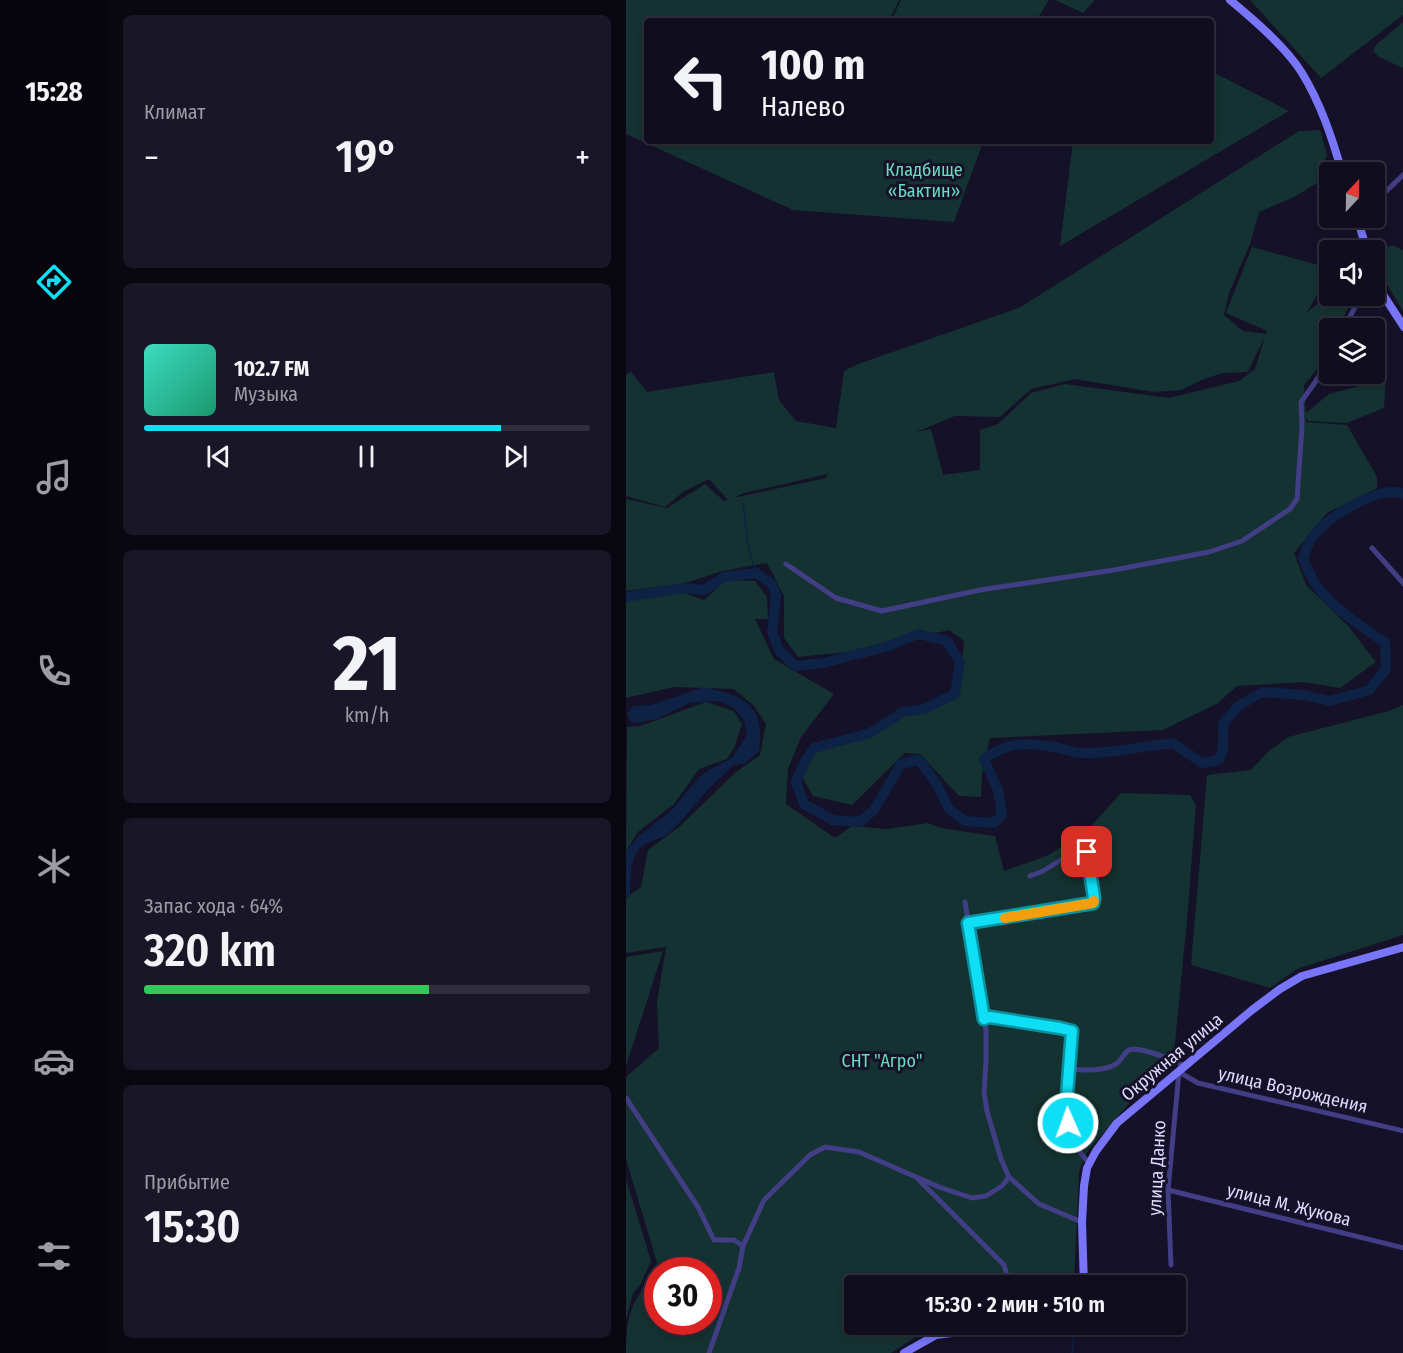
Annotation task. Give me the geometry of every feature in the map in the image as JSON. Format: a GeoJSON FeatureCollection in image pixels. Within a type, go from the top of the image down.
{"type":"FeatureCollection","features":[{"type":"Feature","properties":{"kind":"street"},"geometry":{"type":"LineString","coordinates":[[1230,0],[1260,25],[1301,70],[1319,103],[1339,162]]}},
{"type":"Feature","properties":{"kind":"street"},"geometry":{"type":"LineString","coordinates":[[1385,192],[1403,174]]}},
{"type":"Feature","properties":{"kind":"street"},"geometry":{"type":"LineString","coordinates":[[1385,298],[1403,327]]}},
{"type":"Feature","properties":{"kind":"street"},"geometry":{"type":"LineString","coordinates":[[786,564],[836,598],[882,611],[980,590],[1114,570],[1200,554],[1242,541],[1290,509],[1296,499],[1301,402],[1319,376]]}},
{"type":"Feature","properties":{"kind":"street"},"geometry":{"type":"LineString","coordinates":[[1372,548],[1403,584]]}},
{"type":"Feature","properties":{"kind":"street"},"geometry":{"type":"LineString","coordinates":[[968,923],[1093,903],[1085,849],[1080,848],[1043,871],[1030,876]]}},
{"type":"Feature","properties":{"kind":"street"},"geometry":{"type":"LineString","coordinates":[[965,902],[987,1047],[984,1092],[990,1120],[1009,1177],[1039,1204],[1082,1222]]}},
{"type":"Feature","properties":{"kind":"street","name":"Окружная улица"},"geometry":{"type":"LineString","coordinates":[[1084,1275],[1082,1222],[1088,1163],[1116,1123],[1252,1010],[1302,976],[1403,947]]}},
{"type":"Feature","properties":{"kind":"street"},"geometry":{"type":"LineString","coordinates":[[984,1019],[990,1017],[1072,1031],[1068,1069],[1068,1123],[1076,1146],[1088,1163]]}},
{"type":"Feature","properties":{"kind":"street","name":"улица Возрождения"},"geometry":{"type":"LineString","coordinates":[[1068,1069],[1102,1069],[1115,1064],[1127,1051],[1141,1050],[1177,1061],[1181,1069],[1198,1083],[1403,1131]]}},
{"type":"Feature","properties":{"kind":"street","name":"улица Данко"},"geometry":{"type":"LineString","coordinates":[[1171,1265],[1168,1190],[1181,1069]]}},
{"type":"Feature","properties":{"kind":"street"},"geometry":{"type":"LineString","coordinates":[[626,1098],[698,1207],[714,1240],[734,1240],[743,1246]]}},
{"type":"Feature","properties":{"kind":"street"},"geometry":{"type":"LineString","coordinates":[[709,1353],[739,1269],[743,1246],[764,1200],[816,1151],[825,1147],[859,1152],[939,1187],[971,1198],[986,1196],[1002,1186],[1009,1177]]}},
{"type":"Feature","properties":{"kind":"street"},"geometry":{"type":"LineString","coordinates":[[912,1174],[1004,1265],[1007,1275]]}},
{"type":"Feature","properties":{"kind":"street","name":"улица М. Жукова"},"geometry":{"type":"LineString","coordinates":[[1168,1190],[1403,1248]]}},
{"type":"Feature","properties":{"kind":"street"},"geometry":{"type":"LineString","coordinates":[[904,1353],[936,1335]]}},
{"type":"Feature","properties":{"kind":"green space","name":"Кладбище «Бактин»"},"geometry":{"type":"Polygon","coordinates":[[[626,0],[899,0],[890,18],[644,18],[644,142],[626,134],[626,0]]]}},
{"type":"Feature","properties":{"kind":"green space"},"geometry":{"type":"Polygon","coordinates":[[[901,0],[1049,0],[1038,18],[892,18],[901,0]]]}},
{"type":"Feature","properties":{"kind":"green space"},"geometry":{"type":"Polygon","coordinates":[[[1055,0],[1095,0],[1083,13],[1055,0]]]}},
{"type":"Feature","properties":{"kind":"green space"},"geometry":{"type":"Polygon","coordinates":[[[1250,0],[1403,0],[1403,15],[1321,78],[1250,0]]]}},
{"type":"Feature","properties":{"kind":"green space"},"geometry":{"type":"Polygon","coordinates":[[[1403,22],[1403,68],[1379,57],[1373,51],[1376,45],[1403,22]]]}},
{"type":"Feature","properties":{"kind":"green space"},"geometry":{"type":"Polygon","coordinates":[[[1214,73],[1289,111],[1060,246],[1073,144],[1214,144],[1214,73]]]}},
{"type":"Feature","properties":{"kind":"green space"},"geometry":{"type":"Polygon","coordinates":[[[1320,130],[1327,155],[1324,162],[1319,162],[1317,183],[1294,197],[1259,212],[1250,244],[1229,293],[1224,315],[1243,331],[1267,334],[1267,331],[1226,313],[1252,247],[1319,265],[1319,293],[1306,313],[1319,303],[1319,306],[1349,306],[1343,318],[1319,318],[1319,366],[1304,385],[1306,413],[1329,394],[1367,384],[1385,384],[1386,379],[1384,408],[1347,423],[1308,421],[1306,417],[1306,422],[1347,425],[1377,477],[1377,488],[1327,513],[1294,553],[1306,585],[1348,626],[1376,662],[1340,688],[1303,682],[1237,686],[1218,703],[1163,730],[990,738],[982,775],[981,797],[959,796],[920,754],[905,753],[852,805],[813,796],[802,777],[815,752],[847,741],[899,715],[959,697],[964,641],[949,630],[856,651],[798,657],[784,638],[784,596],[767,563],[723,571],[685,583],[626,591],[626,499],[667,508],[705,484],[724,501],[728,500],[709,479],[683,492],[665,507],[626,496],[626,374],[631,372],[647,392],[774,372],[779,400],[796,421],[836,428],[844,371],[858,364],[1019,308],[1299,131],[1320,130]],[[1265,336],[1248,372],[1222,373],[1181,390],[1154,392],[1075,379],[1031,389],[1000,417],[955,416],[916,432],[931,429],[943,475],[980,470],[980,430],[998,424],[1031,393],[1065,384],[1169,398],[1239,381],[1255,369],[1265,336]],[[828,474],[744,493],[733,498],[826,478],[828,474]]]}},
{"type":"Feature","properties":{"kind":"green space","name":"Кладбище «Бактин»"},"geometry":{"type":"Polygon","coordinates":[[[648,144],[982,145],[954,222],[793,210],[648,144]]]}},
{"type":"Feature","properties":{"kind":"green space"},"geometry":{"type":"Polygon","coordinates":[[[1392,245],[1403,250],[1403,311],[1385,281],[1386,247],[1392,245]]]}},
{"type":"Feature","properties":{"kind":"green space","name":"СНТ \"Агро\""},"geometry":{"type":"Polygon","coordinates":[[[726,580],[755,581],[767,597],[768,619],[755,619],[774,659],[834,694],[801,737],[788,769],[786,804],[835,838],[852,826],[887,829],[928,823],[941,828],[995,836],[1004,871],[1049,855],[1093,824],[1121,793],[1190,795],[1196,805],[1173,1063],[1139,1092],[1088,1151],[1079,1171],[1074,1275],[844,1275],[844,1335],[919,1335],[891,1353],[626,1353],[630,1315],[644,1287],[644,1335],[722,1335],[722,1257],[655,1257],[626,1159],[626,1077],[659,1048],[657,1002],[666,947],[626,953],[626,898],[641,887],[648,850],[679,827],[736,772],[760,755],[766,724],[754,706],[734,689],[674,687],[626,698],[626,603],[628,600],[682,592],[704,600],[726,580]]]}},
{"type":"Feature","properties":{"kind":"green space"},"geometry":{"type":"Polygon","coordinates":[[[706,702],[734,711],[742,724],[734,748],[727,759],[699,769],[674,804],[638,832],[626,851],[627,727],[640,726],[706,702]]]}},
{"type":"Feature","properties":{"kind":"green space"},"geometry":{"type":"Polygon","coordinates":[[[1403,705],[1403,935],[1297,969],[1270,988],[1191,965],[1207,775],[1251,770],[1268,752],[1288,737],[1389,711],[1403,705]]]}},
{"type":"Feature","properties":{"kind":"green space"},"geometry":{"type":"Polygon","coordinates":[[[663,951],[626,1066],[626,957],[663,951]]]}},
{"type":"Feature","properties":{"kind":"green space"},"geometry":{"type":"Polygon","coordinates":[[[626,1179],[650,1257],[644,1257],[644,1277],[633,1293],[626,1320],[626,1179]]]}},
{"type":"Feature","properties":{"kind":"water"},"geometry":{"type":"Polygon","coordinates":[[[704,687],[731,694],[749,705],[759,722],[759,751],[744,764],[733,765],[666,835],[638,850],[632,866],[630,895],[626,897],[626,851],[639,836],[672,810],[699,777],[732,758],[747,735],[744,721],[734,708],[718,701],[689,703],[657,719],[640,722],[631,722],[627,714],[633,706],[651,705],[704,687]]]}},
{"type":"Feature","properties":{"kind":"waterway"},"geometry":{"type":"LineString","coordinates":[[626,597],[682,588],[704,590],[724,577],[756,573],[772,584],[776,595],[772,632],[779,650],[795,666],[823,663],[889,646],[918,634],[947,641],[960,662],[955,694],[924,709],[903,712],[870,733],[814,748],[805,761],[796,782],[804,804],[833,820],[860,822],[874,810],[901,764],[919,760],[936,783],[949,809],[965,821],[994,823],[1002,815],[998,790],[984,759],[1009,746],[1034,744],[1078,753],[1093,753],[1173,743],[1202,763],[1219,760],[1223,749],[1223,724],[1238,706],[1263,692],[1304,695],[1330,701],[1369,690],[1386,669],[1385,642],[1326,597],[1313,580],[1303,558],[1313,536],[1342,512],[1355,504],[1381,494],[1394,492],[1404,494]]}},
{"type":"Feature","properties":{"kind":"waterway"},"geometry":{"type":"LineString","coordinates":[[743,503],[748,546],[756,573]]}},
{"type":"Feature","properties":{"kind":"waterway"},"geometry":{"type":"LineString","coordinates":[[1072,1353],[1074,1335]]}},
{"type":"Feature","properties":{"kind":"slow traffic"},"geometry":{"type":"LineString","coordinates":[[1005,918],[1094,901]]}},
{"type":"Feature","properties":{"kind":"route"},"geometry":{"type":"LineString","coordinates":[[1068,1123],[1068,1069],[1072,1031],[990,1017],[984,1019],[968,923],[1093,903],[1087,852]]}}]}
